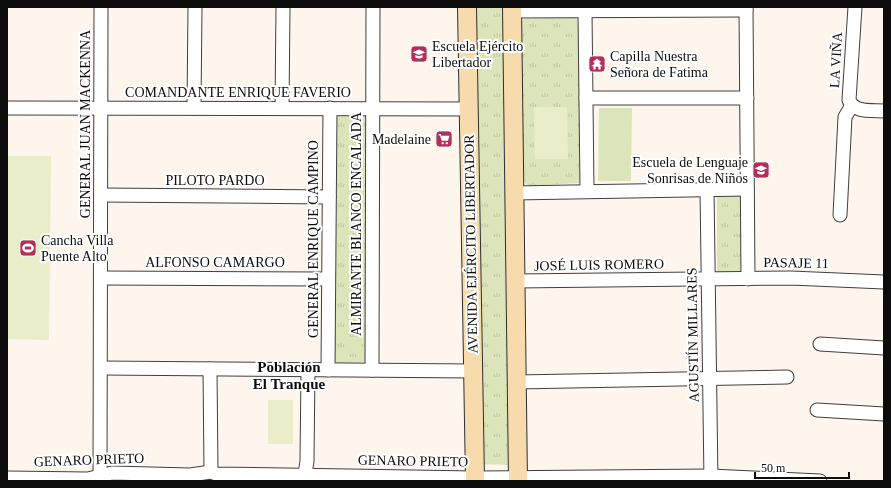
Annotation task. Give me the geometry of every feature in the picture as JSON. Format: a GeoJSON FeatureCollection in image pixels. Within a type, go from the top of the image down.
{"type":"FeatureCollection","features":[{"type":"Feature","properties":{"kind":"main road","name":"AVENIDA EJÉRCITO LIBERTADOR"},"geometry":{"type":"LineString","coordinates":[[467,7],[475,479]]}},
{"type":"Feature","properties":{"kind":"main road"},"geometry":{"type":"LineString","coordinates":[[512,9],[518,479]]}},
{"type":"Feature","properties":{"kind":"street","name":"GENERAL JUAN MACKENNA"},"geometry":{"type":"LineString","coordinates":[[100,479],[102,7]]}},
{"type":"Feature","properties":{"kind":"street"},"geometry":{"type":"LineString","coordinates":[[194,108],[195,7]]}},
{"type":"Feature","properties":{"kind":"street"},"geometry":{"type":"LineString","coordinates":[[282,7],[282,108]]}},
{"type":"Feature","properties":{"kind":"street","name":"ALMIRANTE BLANCO ENCALADA"},"geometry":{"type":"LineString","coordinates":[[372,370],[373,7]]}},
{"type":"Feature","properties":{"kind":"street","name":"LA VIÑA"},"geometry":{"type":"LineString","coordinates":[[855,7],[849,100],[857,109],[884,111]]}},
{"type":"Feature","properties":{"kind":"street"},"geometry":{"type":"LineString","coordinates":[[512,9],[585,10],[746,8],[748,279]]}},
{"type":"Feature","properties":{"kind":"street"},"geometry":{"type":"LineString","coordinates":[[585,10],[587,192]]}},
{"type":"Feature","properties":{"kind":"street"},"geometry":{"type":"LineString","coordinates":[[586,98],[747,98]]}},
{"type":"Feature","properties":{"kind":"street"},"geometry":{"type":"LineString","coordinates":[[840,216],[845,117],[852,105]]}},
{"type":"Feature","properties":{"kind":"street","name":"COMANDANTE ENRIQUE FAVERIO"},"geometry":{"type":"LineString","coordinates":[[7,108],[469,109]]}},
{"type":"Feature","properties":{"kind":"street","name":"GENERAL ENRIQUE CAMPINO"},"geometry":{"type":"LineString","coordinates":[[328,370],[330,108]]}},
{"type":"Feature","properties":{"kind":"street","name":"AGUSTÍN MILLARES"},"geometry":{"type":"LineString","coordinates":[[707,189],[711,478]]}},
{"type":"Feature","properties":{"kind":"street"},"geometry":{"type":"LineString","coordinates":[[514,193],[747,189]]}},
{"type":"Feature","properties":{"kind":"street","name":"PILOTO PARDO"},"geometry":{"type":"LineString","coordinates":[[101,195],[329,197]]}},
{"type":"Feature","properties":{"kind":"street","name":"ALFONSO CAMARGO"},"geometry":{"type":"LineString","coordinates":[[101,278],[328,279]]}},
{"type":"Feature","properties":{"kind":"street","name":"PASAJE 11"},"geometry":{"type":"LineString","coordinates":[[708,280],[791,278],[884,282]]}},
{"type":"Feature","properties":{"kind":"street","name":"JOSÉ LUIS ROMERO"},"geometry":{"type":"LineString","coordinates":[[515,281],[708,280]]}},
{"type":"Feature","properties":{"kind":"street"},"geometry":{"type":"LineString","coordinates":[[820,344],[884,348]]}},
{"type":"Feature","properties":{"kind":"street"},"geometry":{"type":"LineString","coordinates":[[101,368],[473,371]]}},
{"type":"Feature","properties":{"kind":"street"},"geometry":{"type":"LineString","coordinates":[[210,369],[211,472]]}},
{"type":"Feature","properties":{"kind":"street"},"geometry":{"type":"LineString","coordinates":[[305,478],[307,461],[308,370]]}},
{"type":"Feature","properties":{"kind":"street"},"geometry":{"type":"LineString","coordinates":[[516,382],[787,377]]}},
{"type":"Feature","properties":{"kind":"street"},"geometry":{"type":"LineString","coordinates":[[818,410],[884,414]]}},
{"type":"Feature","properties":{"kind":"street","name":"GENARO PRIETO"},"geometry":{"type":"LineString","coordinates":[[7,478],[100,479],[112,473],[190,475],[211,472],[216,474],[305,478],[711,478],[820,481]]}},
{"type":"Feature","properties":{"kind":"green space"},"geometry":{"type":"Polygon","coordinates":[[[473,7],[504,7],[511,465],[479,464],[473,7]]]}},
{"type":"Feature","properties":{"kind":"green space"},"geometry":{"type":"Polygon","coordinates":[[[575,17],[581,22],[583,178],[579,183],[528,186],[521,178],[521,23],[524,19],[575,17]]]}},
{"type":"Feature","properties":{"kind":"green space"},"geometry":{"type":"Polygon","coordinates":[[[534,107],[567,107],[568,159],[535,159],[534,107]]]}},
{"type":"Feature","properties":{"kind":"green space"},"geometry":{"type":"Polygon","coordinates":[[[599,108],[632,108],[631,181],[598,181],[599,108]]]}},
{"type":"Feature","properties":{"kind":"green space"},"geometry":{"type":"Polygon","coordinates":[[[339,114],[368,115],[368,362],[334,363],[334,119],[339,114]]]}},
{"type":"Feature","properties":{"kind":"green space","name":"Cancha Villa Puente Alto"},"geometry":{"type":"Polygon","coordinates":[[[7,156],[51,156],[49,340],[7,339],[7,156]]]}},
{"type":"Feature","properties":{"kind":"green space"},"geometry":{"type":"Polygon","coordinates":[[[720,194],[741,195],[741,274],[719,274],[717,271],[717,198],[720,194]]]}},
{"type":"Feature","properties":{"kind":"green space"},"geometry":{"type":"Polygon","coordinates":[[[268,400],[293,400],[293,444],[268,444],[268,400]]]}},
{"type":"Feature","properties":{"kind":"place","name":"Escuela Ejército Libertador"},"geometry":{"type":"Point","coordinates":[419,54]}},
{"type":"Feature","properties":{"kind":"place","name":"Capilla Nuestra Señora de Fatima"},"geometry":{"type":"Point","coordinates":[597,64]}},
{"type":"Feature","properties":{"kind":"place","name":"Madelaine"},"geometry":{"type":"Point","coordinates":[444,139]}},
{"type":"Feature","properties":{"kind":"place","name":"Escuela de Lenguaje Sonrisas de Niños"},"geometry":{"type":"Point","coordinates":[761,170]}},
{"type":"Feature","properties":{"kind":"place","name":"Cancha Villa Puente Alto"},"geometry":{"type":"Point","coordinates":[28,248]}},
{"type":"Feature","properties":{"kind":"district","name":"Población El Tranque"},"geometry":{"type":"Point","coordinates":[289,376]}}]}
